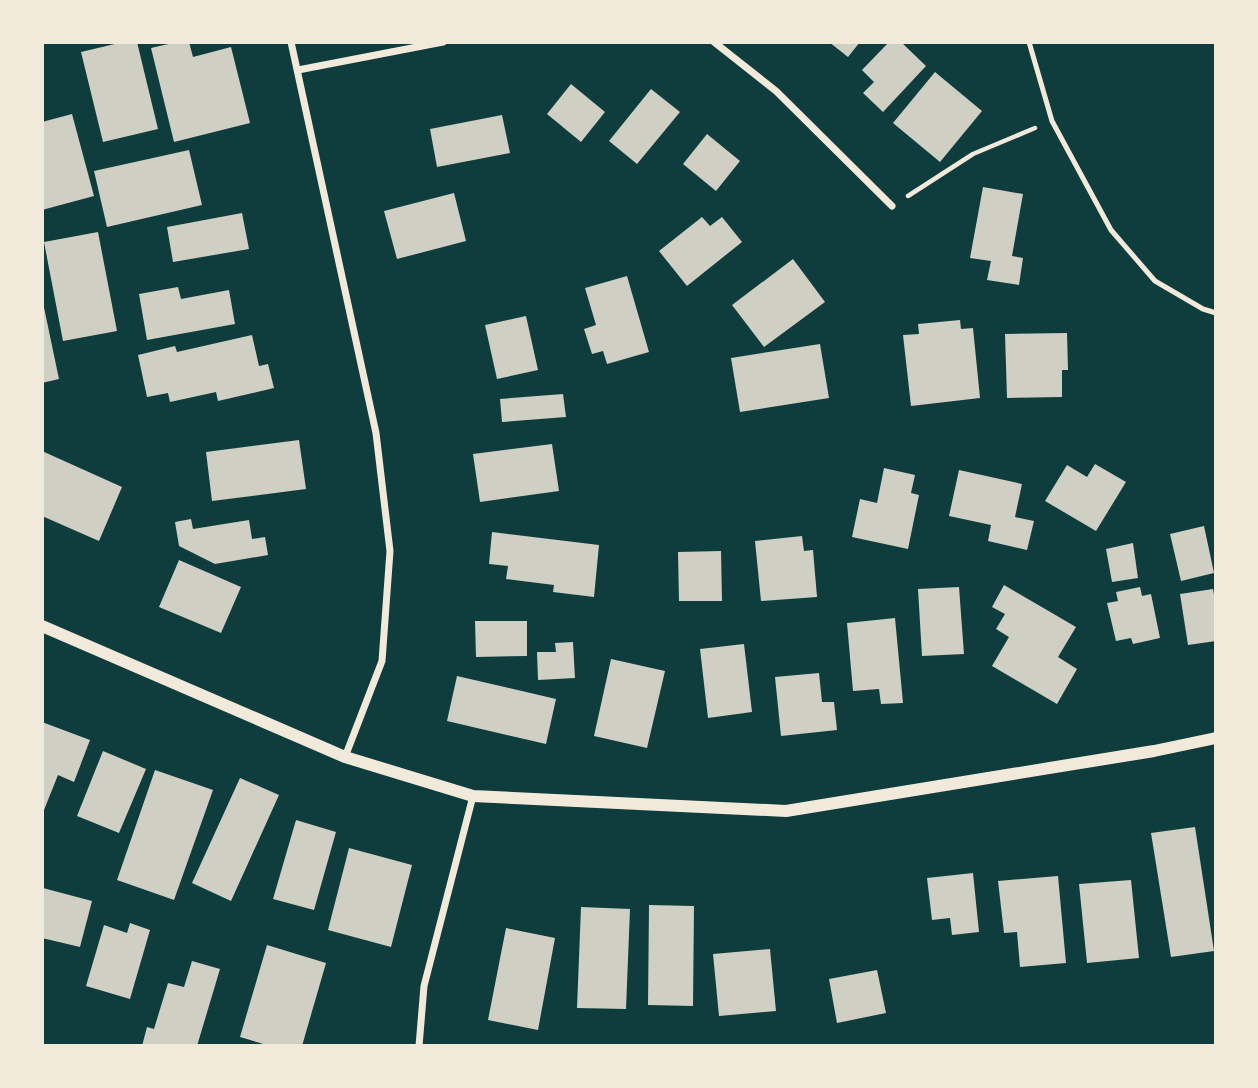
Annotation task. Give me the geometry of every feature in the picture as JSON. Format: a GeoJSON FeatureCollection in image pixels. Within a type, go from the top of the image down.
{"type":"FeatureCollection","features":[{"type":"Feature","properties":{"kind":"street"},"geometry":{"type":"LineString","coordinates":[[291,42],[376,433],[390,551],[382,662],[345,757]]}},
{"type":"Feature","properties":{"kind":"street"},"geometry":{"type":"LineString","coordinates":[[298,70],[443,42]]}},
{"type":"Feature","properties":{"kind":"street"},"geometry":{"type":"LineString","coordinates":[[714,42],[776,91],[892,206]]}},
{"type":"Feature","properties":{"kind":"street"},"geometry":{"type":"LineString","coordinates":[[42,626],[345,757],[473,796],[786,811],[1154,751],[1216,738]]}},
{"type":"Feature","properties":{"kind":"street"},"geometry":{"type":"LineString","coordinates":[[419,1046],[424,986],[473,796]]}},
{"type":"Feature","properties":{"kind":"lane"},"geometry":{"type":"LineString","coordinates":[[1029,42],[1052,121],[1111,230],[1155,281],[1203,309],[1216,313]]}},
{"type":"Feature","properties":{"kind":"path"},"geometry":{"type":"LineString","coordinates":[[892,206],[972,154],[1052,121]]}},
{"type":"Feature","properties":{"kind":"building"},"geometry":{"type":"Polygon","coordinates":[[[123,42],[137,42],[158,129],[103,142],[81,52],[123,42]]]}},
{"type":"Feature","properties":{"kind":"building"},"geometry":{"type":"Polygon","coordinates":[[[189,42],[193,57],[231,47],[250,123],[174,142],[151,48],[189,42]]]}},
{"type":"Feature","properties":{"kind":"building"},"geometry":{"type":"Polygon","coordinates":[[[829,42],[860,42],[848,57],[829,42]]]}},
{"type":"Feature","properties":{"kind":"building"},"geometry":{"type":"Polygon","coordinates":[[[889,42],[901,42],[926,66],[883,112],[863,93],[874,82],[862,70],[889,42]]]}},
{"type":"Feature","properties":{"kind":"building"},"geometry":{"type":"Polygon","coordinates":[[[935,72],[982,111],[940,162],[893,123],[935,72]]]}},
{"type":"Feature","properties":{"kind":"building"},"geometry":{"type":"Polygon","coordinates":[[[571,84],[605,112],[581,142],[547,114],[571,84]]]}},
{"type":"Feature","properties":{"kind":"building"},"geometry":{"type":"Polygon","coordinates":[[[651,89],[680,112],[637,164],[609,141],[651,89]]]}},
{"type":"Feature","properties":{"kind":"building"},"geometry":{"type":"Polygon","coordinates":[[[72,114],[94,196],[42,210],[42,122],[72,114]]]}},
{"type":"Feature","properties":{"kind":"building"},"geometry":{"type":"Polygon","coordinates":[[[502,115],[510,153],[437,167],[430,129],[502,115]]]}},
{"type":"Feature","properties":{"kind":"building"},"geometry":{"type":"Polygon","coordinates":[[[707,134],[740,161],[716,191],[683,164],[707,134]]]}},
{"type":"Feature","properties":{"kind":"building"},"geometry":{"type":"Polygon","coordinates":[[[189,150],[202,205],[107,227],[94,171],[189,150]]]}},
{"type":"Feature","properties":{"kind":"building"},"geometry":{"type":"Polygon","coordinates":[[[983,187],[1023,194],[1012,256],[1023,258],[1019,285],[987,280],[991,261],[970,258],[983,187]]]}},
{"type":"Feature","properties":{"kind":"building"},"geometry":{"type":"Polygon","coordinates":[[[454,193],[466,241],[397,259],[384,211],[454,193]]]}},
{"type":"Feature","properties":{"kind":"building"},"geometry":{"type":"Polygon","coordinates":[[[242,213],[249,249],[173,262],[167,227],[242,213]]]}},
{"type":"Feature","properties":{"kind":"building"},"geometry":{"type":"Polygon","coordinates":[[[702,217],[710,226],[722,217],[742,242],[687,286],[659,251],[702,217]]]}},
{"type":"Feature","properties":{"kind":"building"},"geometry":{"type":"Polygon","coordinates":[[[98,232],[117,331],[63,341],[44,242],[98,232]]]}},
{"type":"Feature","properties":{"kind":"building"},"geometry":{"type":"Polygon","coordinates":[[[793,259],[825,302],[764,347],[732,305],[793,259]]]}},
{"type":"Feature","properties":{"kind":"building"},"geometry":{"type":"Polygon","coordinates":[[[627,276],[649,352],[607,364],[603,351],[592,354],[584,329],[596,325],[585,288],[627,276]]]}},
{"type":"Feature","properties":{"kind":"building"},"geometry":{"type":"Polygon","coordinates":[[[178,287],[181,299],[229,290],[235,324],[147,340],[139,294],[178,287]]]}},
{"type":"Feature","properties":{"kind":"building"},"geometry":{"type":"Polygon","coordinates":[[[42,298],[59,379],[42,383],[42,298]]]}},
{"type":"Feature","properties":{"kind":"building"},"geometry":{"type":"Polygon","coordinates":[[[526,316],[538,370],[497,379],[485,325],[526,316]]]}},
{"type":"Feature","properties":{"kind":"building"},"geometry":{"type":"Polygon","coordinates":[[[960,320],[961,329],[973,328],[980,398],[911,406],[903,335],[919,334],[918,324],[960,320]]]}},
{"type":"Feature","properties":{"kind":"building"},"geometry":{"type":"Polygon","coordinates":[[[1067,333],[1068,370],[1062,370],[1062,397],[1007,398],[1005,334],[1067,333]]]}},
{"type":"Feature","properties":{"kind":"building"},"geometry":{"type":"Polygon","coordinates":[[[252,335],[259,366],[268,364],[274,388],[218,401],[216,392],[170,402],[168,393],[147,397],[138,355],[175,346],[177,352],[252,335]]]}},
{"type":"Feature","properties":{"kind":"building"},"geometry":{"type":"Polygon","coordinates":[[[820,344],[829,398],[740,412],[731,358],[820,344]]]}},
{"type":"Feature","properties":{"kind":"building"},"geometry":{"type":"Polygon","coordinates":[[[563,394],[566,417],[502,422],[500,399],[563,394]]]}},
{"type":"Feature","properties":{"kind":"building"},"geometry":{"type":"Polygon","coordinates":[[[299,440],[306,489],[212,501],[206,452],[299,440]]]}},
{"type":"Feature","properties":{"kind":"building"},"geometry":{"type":"Polygon","coordinates":[[[552,444],[559,491],[480,502],[473,454],[552,444]]]}},
{"type":"Feature","properties":{"kind":"building"},"geometry":{"type":"Polygon","coordinates":[[[42,451],[122,487],[99,541],[42,516],[42,451]]]}},
{"type":"Feature","properties":{"kind":"building"},"geometry":{"type":"Polygon","coordinates":[[[1095,464],[1126,482],[1096,531],[1045,501],[1067,465],[1087,477],[1095,464]]]}},
{"type":"Feature","properties":{"kind":"building"},"geometry":{"type":"Polygon","coordinates":[[[884,468],[915,475],[911,493],[919,495],[908,549],[852,537],[860,499],[877,503],[884,468]]]}},
{"type":"Feature","properties":{"kind":"building"},"geometry":{"type":"Polygon","coordinates":[[[959,470],[1022,484],[1015,517],[1034,521],[1027,550],[988,541],[991,525],[949,516],[959,470]]]}},
{"type":"Feature","properties":{"kind":"building"},"geometry":{"type":"Polygon","coordinates":[[[191,519],[193,529],[249,520],[252,539],[265,537],[268,555],[215,564],[179,546],[175,522],[191,519]]]}},
{"type":"Feature","properties":{"kind":"building"},"geometry":{"type":"Polygon","coordinates":[[[1204,526],[1214,573],[1181,581],[1170,534],[1204,526]]]}},
{"type":"Feature","properties":{"kind":"building"},"geometry":{"type":"Polygon","coordinates":[[[492,532],[599,545],[594,597],[553,592],[554,585],[506,579],[508,566],[489,564],[492,532]]]}},
{"type":"Feature","properties":{"kind":"building"},"geometry":{"type":"Polygon","coordinates":[[[802,536],[804,551],[813,550],[817,597],[761,601],[755,541],[802,536]]]}},
{"type":"Feature","properties":{"kind":"building"},"geometry":{"type":"Polygon","coordinates":[[[1133,543],[1138,578],[1112,582],[1106,549],[1133,543]]]}},
{"type":"Feature","properties":{"kind":"building"},"geometry":{"type":"Polygon","coordinates":[[[721,551],[722,601],[679,601],[678,552],[721,551]]]}},
{"type":"Feature","properties":{"kind":"building"},"geometry":{"type":"Polygon","coordinates":[[[179,560],[241,587],[221,633],[159,607],[179,560]]]}},
{"type":"Feature","properties":{"kind":"building"},"geometry":{"type":"Polygon","coordinates":[[[1004,585],[1076,627],[1058,657],[1077,669],[1057,704],[992,666],[1009,637],[996,629],[1005,614],[992,607],[1004,585]]]}},
{"type":"Feature","properties":{"kind":"building"},"geometry":{"type":"Polygon","coordinates":[[[959,587],[964,654],[922,656],[918,589],[959,587]]]}},
{"type":"Feature","properties":{"kind":"building"},"geometry":{"type":"Polygon","coordinates":[[[1140,587],[1142,596],[1151,594],[1160,638],[1133,644],[1131,638],[1116,641],[1107,603],[1118,601],[1116,592],[1140,587]]]}},
{"type":"Feature","properties":{"kind":"building"},"geometry":{"type":"Polygon","coordinates":[[[1213,589],[1216,641],[1188,645],[1180,594],[1213,589]]]}},
{"type":"Feature","properties":{"kind":"building"},"geometry":{"type":"Polygon","coordinates":[[[895,618],[903,703],[881,704],[879,689],[853,691],[847,623],[895,618]]]}},
{"type":"Feature","properties":{"kind":"building"},"geometry":{"type":"Polygon","coordinates":[[[475,621],[527,621],[527,656],[476,657],[475,621]]]}},
{"type":"Feature","properties":{"kind":"building"},"geometry":{"type":"Polygon","coordinates":[[[573,642],[575,678],[538,680],[537,652],[556,652],[555,643],[573,642]]]}},
{"type":"Feature","properties":{"kind":"building"},"geometry":{"type":"Polygon","coordinates":[[[744,644],[752,712],[708,718],[700,649],[744,644]]]}},
{"type":"Feature","properties":{"kind":"building"},"geometry":{"type":"Polygon","coordinates":[[[611,659],[665,671],[647,748],[594,736],[611,659]]]}},
{"type":"Feature","properties":{"kind":"building"},"geometry":{"type":"Polygon","coordinates":[[[819,673],[822,702],[834,702],[837,730],[781,736],[775,677],[819,673]]]}},
{"type":"Feature","properties":{"kind":"building"},"geometry":{"type":"Polygon","coordinates":[[[457,676],[556,699],[546,744],[447,721],[457,676]]]}},
{"type":"Feature","properties":{"kind":"building"},"geometry":{"type":"Polygon","coordinates":[[[42,722],[90,740],[74,782],[58,775],[42,815],[42,722]]]}},
{"type":"Feature","properties":{"kind":"building"},"geometry":{"type":"Polygon","coordinates":[[[103,751],[146,769],[119,833],[77,816],[103,751]]]}},
{"type":"Feature","properties":{"kind":"building"},"geometry":{"type":"Polygon","coordinates":[[[155,770],[213,790],[174,900],[117,880],[155,770]]]}},
{"type":"Feature","properties":{"kind":"building"},"geometry":{"type":"Polygon","coordinates":[[[240,778],[279,795],[231,901],[192,883],[240,778]]]}},
{"type":"Feature","properties":{"kind":"building"},"geometry":{"type":"Polygon","coordinates":[[[296,820],[336,832],[314,910],[273,899],[296,820]]]}},
{"type":"Feature","properties":{"kind":"building"},"geometry":{"type":"Polygon","coordinates":[[[1195,827],[1214,951],[1171,957],[1151,833],[1195,827]]]}},
{"type":"Feature","properties":{"kind":"building"},"geometry":{"type":"Polygon","coordinates":[[[349,848],[412,865],[391,947],[328,930],[349,848]]]}},
{"type":"Feature","properties":{"kind":"building"},"geometry":{"type":"Polygon","coordinates":[[[973,873],[979,932],[952,935],[950,918],[932,920],[927,878],[973,873]]]}},
{"type":"Feature","properties":{"kind":"building"},"geometry":{"type":"Polygon","coordinates":[[[1058,876],[1066,963],[1020,967],[1017,932],[1004,933],[998,881],[1058,876]]]}},
{"type":"Feature","properties":{"kind":"building"},"geometry":{"type":"Polygon","coordinates":[[[1131,880],[1139,958],[1087,963],[1079,884],[1131,880]]]}},
{"type":"Feature","properties":{"kind":"building"},"geometry":{"type":"Polygon","coordinates":[[[43,888],[92,901],[80,947],[42,938],[43,888]]]}},
{"type":"Feature","properties":{"kind":"building"},"geometry":{"type":"Polygon","coordinates":[[[649,905],[694,906],[693,1006],[648,1005],[649,905]]]}},
{"type":"Feature","properties":{"kind":"building"},"geometry":{"type":"Polygon","coordinates":[[[581,907],[630,909],[626,1009],[577,1008],[581,907]]]}},
{"type":"Feature","properties":{"kind":"building"},"geometry":{"type":"Polygon","coordinates":[[[130,923],[150,930],[130,999],[86,986],[104,925],[127,933],[130,923]]]}},
{"type":"Feature","properties":{"kind":"building"},"geometry":{"type":"Polygon","coordinates":[[[506,928],[555,938],[538,1030],[488,1020],[506,928]]]}},
{"type":"Feature","properties":{"kind":"building"},"geometry":{"type":"Polygon","coordinates":[[[267,945],[326,963],[302,1046],[270,1046],[240,1037],[267,945]]]}},
{"type":"Feature","properties":{"kind":"building"},"geometry":{"type":"Polygon","coordinates":[[[770,949],[776,1011],[719,1016],[713,954],[770,949]]]}},
{"type":"Feature","properties":{"kind":"building"},"geometry":{"type":"Polygon","coordinates":[[[192,961],[220,969],[197,1046],[142,1046],[147,1027],[154,1029],[168,983],[184,987],[192,961]]]}},
{"type":"Feature","properties":{"kind":"building"},"geometry":{"type":"Polygon","coordinates":[[[877,970],[886,1013],[837,1023],[829,979],[877,970]]]}}]}
